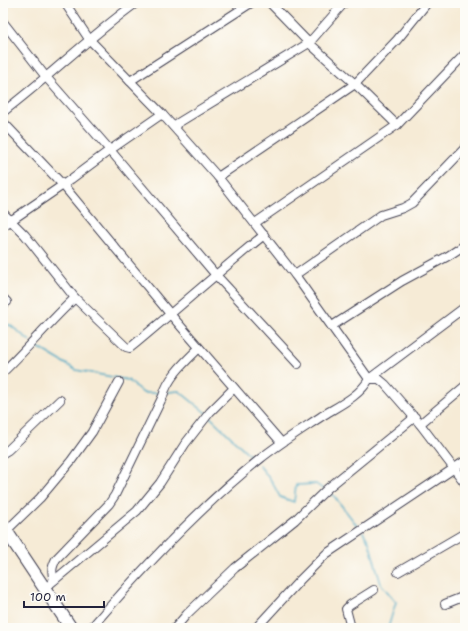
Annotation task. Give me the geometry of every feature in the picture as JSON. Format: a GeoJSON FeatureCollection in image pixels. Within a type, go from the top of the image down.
{"type":"FeatureCollection","features":[{"type":"Feature","properties":{"kind":"highway"},"geometry":{"type":"LineString","coordinates":[[4,532],[49,584],[71,628]]}},
{"type":"Feature","properties":{"kind":"highway"},"geometry":{"type":"LineString","coordinates":[[4,532],[62,628]]}},
{"type":"Feature","properties":{"kind":"street"},"geometry":{"type":"LineString","coordinates":[[65,3],[90,39],[162,114],[218,177],[295,275],[369,379]]}},
{"type":"Feature","properties":{"kind":"street"},"geometry":{"type":"LineString","coordinates":[[3,112],[107,24],[136,3]]}},
{"type":"Feature","properties":{"kind":"street"},"geometry":{"type":"LineString","coordinates":[[130,81],[251,3]]}},
{"type":"Feature","properties":{"kind":"street"},"geometry":{"type":"LineString","coordinates":[[270,3],[309,43],[355,84],[396,125]]}},
{"type":"Feature","properties":{"kind":"street"},"geometry":{"type":"LineString","coordinates":[[173,126],[309,43],[344,3]]}},
{"type":"Feature","properties":{"kind":"street"},"geometry":{"type":"LineString","coordinates":[[218,177],[355,84],[397,40],[427,3]]}},
{"type":"Feature","properties":{"kind":"street"},"geometry":{"type":"LineString","coordinates":[[3,22],[46,77],[215,274],[298,364]]}},
{"type":"Feature","properties":{"kind":"street"},"geometry":{"type":"LineString","coordinates":[[255,223],[396,125],[465,54]]}},
{"type":"Feature","properties":{"kind":"street"},"geometry":{"type":"LineString","coordinates":[[3,226],[162,114]]}},
{"type":"Feature","properties":{"kind":"street"},"geometry":{"type":"LineString","coordinates":[[3,122],[63,185],[171,315],[281,442]]}},
{"type":"Feature","properties":{"kind":"street"},"geometry":{"type":"LineString","coordinates":[[295,275],[381,215],[403,208],[412,203],[465,148]]}},
{"type":"Feature","properties":{"kind":"street"},"geometry":{"type":"LineString","coordinates":[[3,213],[25,235],[75,298],[126,348],[130,348],[171,315],[215,274],[264,235]]}},
{"type":"Feature","properties":{"kind":"street"},"geometry":{"type":"LineString","coordinates":[[332,326],[402,281],[465,245]]}},
{"type":"Feature","properties":{"kind":"street"},"geometry":{"type":"LineString","coordinates":[[3,372],[30,345],[54,317],[75,298]]}},
{"type":"Feature","properties":{"kind":"street"},"geometry":{"type":"LineString","coordinates":[[92,628],[122,592],[171,540],[253,465],[281,442],[350,398],[366,384],[369,379],[465,306]]}},
{"type":"Feature","properties":{"kind":"street"},"geometry":{"type":"LineString","coordinates":[[49,584],[52,566],[56,560],[90,525],[115,495],[164,392],[175,373],[199,348]]}},
{"type":"Feature","properties":{"kind":"street"},"geometry":{"type":"LineString","coordinates":[[369,379],[378,379],[385,384],[418,421],[465,483]]}},
{"type":"Feature","properties":{"kind":"street"},"geometry":{"type":"LineString","coordinates":[[4,532],[40,498],[75,455],[92,432],[119,382]]}},
{"type":"Feature","properties":{"kind":"street"},"geometry":{"type":"LineString","coordinates":[[175,628],[187,614],[236,568],[295,520],[326,490],[465,386]]}},
{"type":"Feature","properties":{"kind":"street"},"geometry":{"type":"LineString","coordinates":[[49,584],[137,511],[160,483],[185,444],[234,388]]}},
{"type":"Feature","properties":{"kind":"street"},"geometry":{"type":"LineString","coordinates":[[3,453],[8,450],[60,400]]}},
{"type":"Feature","properties":{"kind":"street"},"geometry":{"type":"LineString","coordinates":[[256,628],[326,554],[357,535],[465,461]]}},
{"type":"Feature","properties":{"kind":"street"},"geometry":{"type":"LineString","coordinates":[[398,572],[465,532]]}},
{"type":"Feature","properties":{"kind":"street"},"geometry":{"type":"LineString","coordinates":[[351,628],[346,610],[350,605],[374,590]]}},
{"type":"Feature","properties":{"kind":"street"},"geometry":{"type":"LineString","coordinates":[[445,604],[465,596]]}},
{"type":"Feature","properties":{"kind":"waterway"},"geometry":{"type":"LineString","coordinates":[[3,324],[10,325],[30,341]]}},
{"type":"Feature","properties":{"kind":"waterway"},"geometry":{"type":"LineString","coordinates":[[34,345],[76,370],[128,380],[143,393],[160,393]]}},
{"type":"Feature","properties":{"kind":"waterway"},"geometry":{"type":"LineString","coordinates":[[168,392],[179,391],[206,413]]}},
{"type":"Feature","properties":{"kind":"waterway"},"geometry":{"type":"LineString","coordinates":[[210,417],[255,460]]}},
{"type":"Feature","properties":{"kind":"waterway"},"geometry":{"type":"LineString","coordinates":[[259,465],[272,482],[280,497],[294,502],[296,485],[316,484],[323,489]]}},
{"type":"Feature","properties":{"kind":"waterway"},"geometry":{"type":"LineString","coordinates":[[327,492],[334,496],[359,528]]}},
{"type":"Feature","properties":{"kind":"waterway"},"geometry":{"type":"LineString","coordinates":[[363,532],[369,542],[381,584],[396,602],[388,628]]}}]}
